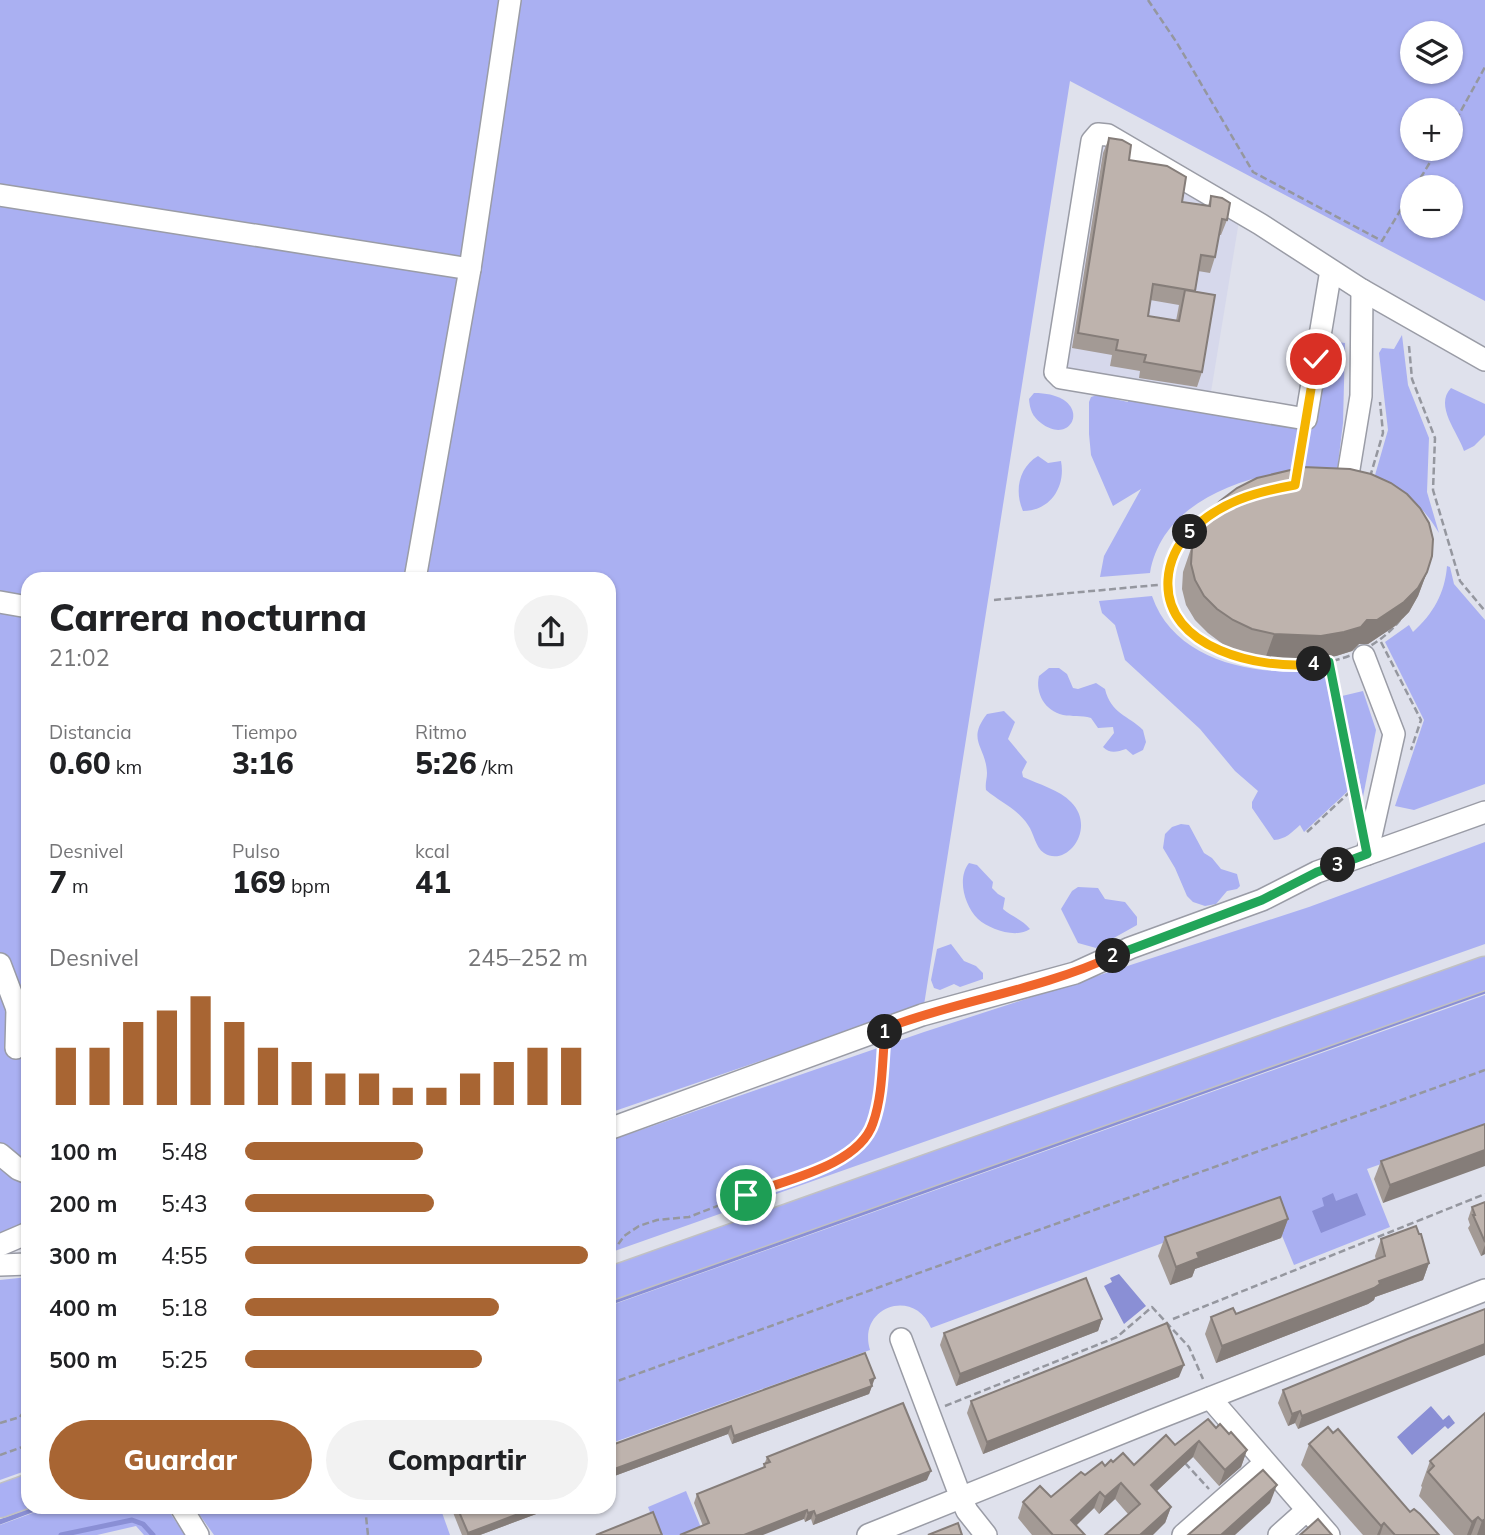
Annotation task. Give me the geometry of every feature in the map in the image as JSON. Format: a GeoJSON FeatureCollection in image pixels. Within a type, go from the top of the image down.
{"type":"FeatureCollection","features":[{"type":"Feature","properties":{"kind":"highway"},"geometry":{"type":"LineString","coordinates":[[616,1282],[1485,973]]}},
{"type":"Feature","properties":{"kind":"highway"},"geometry":{"type":"LineString","coordinates":[[0,1501],[21,1494]]}},
{"type":"Feature","properties":{"kind":"street"},"geometry":{"type":"LineString","coordinates":[[416,572],[470,269],[510,0]]}},
{"type":"Feature","properties":{"kind":"street"},"geometry":{"type":"LineString","coordinates":[[1331,270],[1306,419],[1057,376],[1055,368],[1094,137],[1098,134],[1108,135],[1260,224],[1362,290],[1485,360]]}},
{"type":"Feature","properties":{"kind":"street"},"geometry":{"type":"LineString","coordinates":[[0,195],[470,269]]}},
{"type":"Feature","properties":{"kind":"street"},"geometry":{"type":"LineString","coordinates":[[1347,481],[1361,396],[1362,290]]}},
{"type":"Feature","properties":{"kind":"street"},"geometry":{"type":"LineString","coordinates":[[0,602],[21,606]]}},
{"type":"Feature","properties":{"kind":"street"},"geometry":{"type":"LineString","coordinates":[[1364,656],[1394,734],[1367,854]]}},
{"type":"Feature","properties":{"kind":"street"},"geometry":{"type":"LineString","coordinates":[[616,1126],[922,1015],[1075,973],[1130,948],[1253,904],[1317,872],[1485,812]]}},
{"type":"Feature","properties":{"kind":"street"},"geometry":{"type":"LineString","coordinates":[[0,964],[21,1013]]}},
{"type":"Feature","properties":{"kind":"street"},"geometry":{"type":"LineString","coordinates":[[15,1050],[21,1020]]}},
{"type":"Feature","properties":{"kind":"street"},"geometry":{"type":"LineString","coordinates":[[0,1154],[21,1170]]}},
{"type":"Feature","properties":{"kind":"street"},"geometry":{"type":"LineString","coordinates":[[0,1247],[21,1236]]}},
{"type":"Feature","properties":{"kind":"street"},"geometry":{"type":"LineString","coordinates":[[0,1247],[21,1246]]}},
{"type":"Feature","properties":{"kind":"street"},"geometry":{"type":"LineString","coordinates":[[0,1265],[21,1264]]}},
{"type":"Feature","properties":{"kind":"street"},"geometry":{"type":"LineString","coordinates":[[868,1535],[961,1498],[1208,1390],[1485,1290]]}},
{"type":"Feature","properties":{"kind":"street"},"geometry":{"type":"LineString","coordinates":[[901,1339],[961,1498],[967,1511],[986,1535]]}},
{"type":"Feature","properties":{"kind":"street"},"geometry":{"type":"LineString","coordinates":[[1208,1390],[1265,1463],[1329,1535]]}},
{"type":"Feature","properties":{"kind":"street"},"geometry":{"type":"LineString","coordinates":[[1182,1535],[1265,1463]]}},
{"type":"Feature","properties":{"kind":"street"},"geometry":{"type":"LineString","coordinates":[[1279,1535],[1307,1510]]}},
{"type":"Feature","properties":{"kind":"street"},"geometry":{"type":"LineString","coordinates":[[185,1514],[198,1535]]}},
{"type":"Feature","properties":{"kind":"path"},"geometry":{"type":"LineString","coordinates":[[1148,0],[1177,43],[1253,172],[1382,241],[1400,211]]}},
{"type":"Feature","properties":{"kind":"path"},"geometry":{"type":"LineString","coordinates":[[1463,107],[1485,67]]}},
{"type":"Feature","properties":{"kind":"path"},"geometry":{"type":"LineString","coordinates":[[1409,346],[1412,379],[1435,438],[1433,490],[1460,581],[1485,611]]}},
{"type":"Feature","properties":{"kind":"path"},"geometry":{"type":"LineString","coordinates":[[1297,472],[1306,419]]}},
{"type":"Feature","properties":{"kind":"path"},"geometry":{"type":"LineString","coordinates":[[1367,495],[1342,488],[1295,485],[1241,497],[1200,521],[1185,536],[1175,553],[1169,570],[1168,584],[1172,605],[1181,621],[1195,635],[1213,647],[1258,662],[1283,665],[1329,662],[1359,653],[1391,635]]}},
{"type":"Feature","properties":{"kind":"path"},"geometry":{"type":"LineString","coordinates":[[994,600],[1168,584]]}},
{"type":"Feature","properties":{"kind":"path"},"geometry":{"type":"LineString","coordinates":[[1329,662],[1357,805]]}},
{"type":"Feature","properties":{"kind":"path"},"geometry":{"type":"LineString","coordinates":[[1307,832],[1354,788]]}},
{"type":"Feature","properties":{"kind":"path"},"geometry":{"type":"LineString","coordinates":[[616,1246],[624,1236],[639,1226],[657,1220],[689,1217],[728,1203],[844,1157],[859,1146],[873,1126],[886,1028]]}},
{"type":"Feature","properties":{"kind":"path"},"geometry":{"type":"LineString","coordinates":[[616,1381],[1485,1070]]}},
{"type":"Feature","properties":{"kind":"path"},"geometry":{"type":"LineString","coordinates":[[1173,1319],[1485,1194]]}},
{"type":"Feature","properties":{"kind":"path"},"geometry":{"type":"LineString","coordinates":[[942,1408],[1117,1337],[1152,1307],[1189,1347],[1208,1390]]}},
{"type":"Feature","properties":{"kind":"path"},"geometry":{"type":"LineString","coordinates":[[0,1423],[21,1416]]}},
{"type":"Feature","properties":{"kind":"path"},"geometry":{"type":"LineString","coordinates":[[0,1455],[21,1448]]}},
{"type":"Feature","properties":{"kind":"path"},"geometry":{"type":"LineString","coordinates":[[1184,1462],[1220,1502]]}},
{"type":"Feature","properties":{"kind":"path"},"geometry":{"type":"LineString","coordinates":[[366,1514],[368,1535]]}},
{"type":"Feature","properties":{"kind":"shaded area"},"geometry":{"type":"Polygon","coordinates":[[[0,0],[1485,0],[1485,301],[1070,81],[924,1005],[616,1111],[616,572],[21,572],[21,1226],[0,1234],[0,0]]]}},
{"type":"Feature","properties":{"kind":"shaded area"},"geometry":{"type":"Polygon","coordinates":[[[1098,137],[1240,215],[1210,398],[1059,374],[1098,137]]]}},
{"type":"Feature","properties":{"kind":"shaded area"},"geometry":{"type":"Polygon","coordinates":[[[1402,335],[1408,385],[1429,438],[1427,492],[1439,533],[1424,512],[1411,501],[1371,489],[1388,430],[1379,353],[1382,348],[1394,349],[1402,335]]]}},
{"type":"Feature","properties":{"kind":"shaded area"},"geometry":{"type":"Polygon","coordinates":[[[1324,340],[1345,343],[1343,423],[1337,472],[1303,471],[1324,340]]]}},
{"type":"Feature","properties":{"kind":"shaded area"},"geometry":{"type":"Polygon","coordinates":[[[1451,388],[1485,404],[1485,435],[1464,451],[1446,411],[1446,395],[1451,388]]]}},
{"type":"Feature","properties":{"kind":"shaded area"},"geometry":{"type":"Polygon","coordinates":[[[1034,393],[1053,395],[1066,401],[1072,409],[1073,418],[1070,425],[1063,429],[1053,429],[1041,423],[1029,403],[1034,393]]]}},
{"type":"Feature","properties":{"kind":"shaded area"},"geometry":{"type":"Polygon","coordinates":[[[1097,395],[1128,402],[1128,395],[1299,423],[1291,471],[1246,481],[1202,500],[1168,530],[1157,550],[1150,573],[1100,577],[1104,556],[1141,489],[1113,506],[1091,455],[1089,402],[1091,397],[1097,395]]]}},
{"type":"Feature","properties":{"kind":"shaded area"},"geometry":{"type":"Polygon","coordinates":[[[1038,456],[1048,463],[1061,461],[1061,480],[1054,496],[1048,502],[1033,510],[1023,511],[1019,496],[1020,480],[1026,466],[1038,456]]]}},
{"type":"Feature","properties":{"kind":"shaded area"},"geometry":{"type":"Polygon","coordinates":[[[1447,566],[1450,567],[1454,584],[1485,620],[1485,784],[1414,810],[1395,806],[1424,720],[1385,642],[1409,625],[1413,632],[1426,618],[1441,594],[1447,566]]]}},
{"type":"Feature","properties":{"kind":"shaded area"},"geometry":{"type":"Polygon","coordinates":[[[1152,596],[1163,619],[1180,637],[1200,651],[1223,661],[1274,671],[1324,669],[1348,791],[1304,832],[1300,825],[1285,837],[1274,840],[1252,808],[1258,791],[1235,771],[1200,729],[1125,660],[1115,625],[1102,613],[1099,601],[1152,596]]]}},
{"type":"Feature","properties":{"kind":"shaded area"},"geometry":{"type":"Polygon","coordinates":[[[1049,668],[1059,668],[1067,674],[1073,688],[1096,683],[1105,689],[1111,704],[1143,730],[1146,742],[1143,750],[1133,755],[1126,749],[1108,751],[1103,747],[1114,733],[1113,727],[1098,728],[1091,718],[1063,715],[1051,710],[1040,695],[1038,682],[1039,676],[1049,668]]]}},
{"type":"Feature","properties":{"kind":"shaded area"},"geometry":{"type":"Polygon","coordinates":[[[1363,691],[1376,730],[1363,797],[1342,696],[1363,691]]]}},
{"type":"Feature","properties":{"kind":"shaded area"},"geometry":{"type":"Polygon","coordinates":[[[1004,711],[1015,722],[1008,739],[1027,762],[1022,772],[1023,777],[1061,794],[1078,812],[1080,834],[1070,850],[1062,855],[1044,853],[1024,819],[986,790],[986,764],[978,731],[987,714],[1004,711]]]}},
{"type":"Feature","properties":{"kind":"shaded area"},"geometry":{"type":"Polygon","coordinates":[[[1189,825],[1204,853],[1221,869],[1237,874],[1240,886],[1227,891],[1216,904],[1205,906],[1193,902],[1187,896],[1163,848],[1165,834],[1172,827],[1189,825]]]}},
{"type":"Feature","properties":{"kind":"shaded area"},"geometry":{"type":"Polygon","coordinates":[[[1485,842],[1485,944],[616,1251],[616,1139],[924,1032],[1309,907],[1485,842]]]}},
{"type":"Feature","properties":{"kind":"shaded area"},"geometry":{"type":"Polygon","coordinates":[[[969,863],[977,865],[993,882],[992,888],[1005,898],[1003,909],[1030,929],[1010,933],[978,919],[969,906],[964,891],[963,876],[969,863]]]}},
{"type":"Feature","properties":{"kind":"shaded area"},"geometry":{"type":"Polygon","coordinates":[[[1078,887],[1098,888],[1105,899],[1125,902],[1137,917],[1137,925],[1096,948],[1078,943],[1061,909],[1072,891],[1078,887]]]}},
{"type":"Feature","properties":{"kind":"shaded area"},"geometry":{"type":"Polygon","coordinates":[[[951,944],[964,961],[976,966],[983,973],[983,979],[960,987],[954,984],[940,990],[934,988],[931,980],[937,949],[951,944]]]}},
{"type":"Feature","properties":{"kind":"shaded area"},"geometry":{"type":"Polygon","coordinates":[[[1485,995],[1485,1127],[1367,1169],[1390,1227],[1294,1265],[1269,1204],[931,1328],[923,1315],[912,1308],[889,1308],[879,1313],[872,1323],[868,1335],[870,1350],[616,1441],[616,1304],[1485,995]]]}},
{"type":"Feature","properties":{"kind":"shaded area"},"geometry":{"type":"Polygon","coordinates":[[[1333,1193],[1336,1201],[1357,1193],[1366,1215],[1321,1233],[1312,1211],[1324,1206],[1322,1198],[1333,1193]]]}},
{"type":"Feature","properties":{"kind":"shaded area"},"geometry":{"type":"Polygon","coordinates":[[[1119,1274],[1146,1306],[1124,1324],[1104,1286],[1112,1282],[1110,1278],[1119,1274]]]}},
{"type":"Feature","properties":{"kind":"shaded area"},"geometry":{"type":"Polygon","coordinates":[[[21,1278],[21,1472],[0,1480],[0,1280],[21,1278]]]}},
{"type":"Feature","properties":{"kind":"shaded area"},"geometry":{"type":"Polygon","coordinates":[[[1431,1406],[1443,1420],[1449,1415],[1455,1423],[1448,1429],[1445,1426],[1412,1455],[1397,1437],[1431,1406]]]}},
{"type":"Feature","properties":{"kind":"shaded area"},"geometry":{"type":"Polygon","coordinates":[[[686,1491],[702,1530],[690,1535],[659,1535],[648,1507],[686,1491]]]}},
{"type":"Feature","properties":{"kind":"shaded area"},"geometry":{"type":"Polygon","coordinates":[[[30,1514],[171,1514],[185,1535],[144,1535],[136,1526],[97,1535],[0,1535],[0,1525],[30,1514]]]}},
{"type":"Feature","properties":{"kind":"shaded area"},"geometry":{"type":"Polygon","coordinates":[[[199,1514],[442,1514],[450,1535],[214,1535],[199,1514]]]}},
{"type":"Feature","properties":{"kind":"building"},"geometry":{"type":"Polygon","coordinates":[[[1109,138],[1131,145],[1129,160],[1167,166],[1186,177],[1182,202],[1210,206],[1211,196],[1230,203],[1227,220],[1222,219],[1215,257],[1201,255],[1195,291],[1153,284],[1148,316],[1179,321],[1185,290],[1215,295],[1202,372],[1144,362],[1146,355],[1116,350],[1118,340],[1078,333],[1109,138]]]}},
{"type":"Feature","properties":{"kind":"building"},"geometry":{"type":"Polygon","coordinates":[[[1303,467],[1350,469],[1371,474],[1407,494],[1429,523],[1433,539],[1432,556],[1418,588],[1404,602],[1377,620],[1367,620],[1361,627],[1321,636],[1274,634],[1252,629],[1217,609],[1204,596],[1195,580],[1191,564],[1192,548],[1206,515],[1237,488],[1257,478],[1303,467]]]}},
{"type":"Feature","properties":{"kind":"building"},"geometry":{"type":"Polygon","coordinates":[[[1485,1124],[1485,1150],[1390,1185],[1381,1161],[1485,1124]]]}},
{"type":"Feature","properties":{"kind":"building"},"geometry":{"type":"Polygon","coordinates":[[[1280,1197],[1288,1219],[1197,1253],[1199,1258],[1176,1267],[1165,1237],[1280,1197]]]}},
{"type":"Feature","properties":{"kind":"building"},"geometry":{"type":"Polygon","coordinates":[[[1485,1202],[1485,1242],[1472,1207],[1485,1202]]]}},
{"type":"Feature","properties":{"kind":"building"},"geometry":{"type":"Polygon","coordinates":[[[1416,1226],[1429,1263],[1379,1281],[1380,1284],[1374,1288],[1222,1346],[1211,1317],[1233,1308],[1236,1314],[1385,1256],[1381,1239],[1416,1226]]]}},
{"type":"Feature","properties":{"kind":"building"},"geometry":{"type":"Polygon","coordinates":[[[1086,1278],[1102,1319],[960,1374],[944,1333],[1086,1278]]]}},
{"type":"Feature","properties":{"kind":"building"},"geometry":{"type":"Polygon","coordinates":[[[1485,1309],[1485,1344],[1302,1416],[1300,1411],[1292,1414],[1283,1390],[1485,1309]]]}},
{"type":"Feature","properties":{"kind":"building"},"geometry":{"type":"Polygon","coordinates":[[[1167,1323],[1184,1365],[987,1442],[971,1401],[1167,1323]]]}},
{"type":"Feature","properties":{"kind":"building"},"geometry":{"type":"Polygon","coordinates":[[[865,1353],[875,1378],[870,1380],[872,1386],[734,1436],[731,1426],[616,1468],[616,1443],[865,1353]]]}},
{"type":"Feature","properties":{"kind":"building"},"geometry":{"type":"Polygon","coordinates":[[[903,1403],[931,1471],[816,1516],[814,1511],[808,1513],[807,1510],[744,1535],[680,1535],[709,1523],[697,1494],[765,1467],[764,1464],[770,1462],[767,1457],[903,1403]]]}},
{"type":"Feature","properties":{"kind":"building"},"geometry":{"type":"Polygon","coordinates":[[[1485,1413],[1485,1519],[1482,1521],[1478,1517],[1472,1522],[1428,1472],[1434,1466],[1430,1461],[1485,1413]]]}},
{"type":"Feature","properties":{"kind":"building"},"geometry":{"type":"Polygon","coordinates":[[[1208,1419],[1216,1428],[1220,1424],[1229,1434],[1231,1432],[1247,1450],[1225,1470],[1199,1441],[1151,1485],[1171,1507],[1140,1535],[1105,1535],[1140,1504],[1121,1483],[1105,1497],[1100,1492],[1071,1520],[1085,1535],[1053,1535],[1023,1502],[1040,1486],[1051,1497],[1081,1472],[1085,1475],[1102,1462],[1105,1466],[1123,1453],[1134,1465],[1166,1435],[1175,1445],[1208,1419]]]}},
{"type":"Feature","properties":{"kind":"building"},"geometry":{"type":"Polygon","coordinates":[[[1328,1427],[1333,1433],[1338,1429],[1410,1512],[1414,1509],[1439,1535],[1395,1535],[1384,1523],[1381,1526],[1309,1444],[1328,1427]]]}},
{"type":"Feature","properties":{"kind":"building"},"geometry":{"type":"Polygon","coordinates":[[[1263,1470],[1277,1485],[1221,1535],[1188,1535],[1263,1470]]]}},
{"type":"Feature","properties":{"kind":"building"},"geometry":{"type":"Polygon","coordinates":[[[653,1512],[662,1535],[596,1535],[653,1512]]]}},
{"type":"Feature","properties":{"kind":"building"},"geometry":{"type":"Polygon","coordinates":[[[460,1514],[518,1514],[468,1533],[460,1514]]]}},
{"type":"Feature","properties":{"kind":"building"},"geometry":{"type":"Polygon","coordinates":[[[1318,1519],[1332,1535],[1300,1535],[1318,1519]]]}},
{"type":"Feature","properties":{"kind":"building"},"geometry":{"type":"Polygon","coordinates":[[[958,1523],[962,1535],[928,1535],[958,1523]]]}},
{"type":"Feature","properties":{"kind":"waterway"},"geometry":{"type":"LineString","coordinates":[[616,1301],[1485,991]]}},
{"type":"Feature","properties":{"kind":"waterway"},"geometry":{"type":"LineString","coordinates":[[0,1522],[21,1514]]}},
{"type":"Feature","properties":{"kind":"waterway"},"geometry":{"type":"LineString","coordinates":[[61,1535],[132,1520],[143,1524],[153,1535]]}},
{"type":"Feature","properties":{"kind":"route"},"geometry":{"type":"LineString","coordinates":[[746,1195],[844,1157],[859,1146],[873,1126],[886,1028],[922,1015],[1075,973],[1130,948],[1262,900],[1317,872],[1367,854],[1329,662],[1283,665],[1234,656],[1195,635],[1181,621],[1169,594],[1169,570],[1175,553],[1185,536],[1200,521],[1241,497],[1295,485],[1316,359]]}}]}
